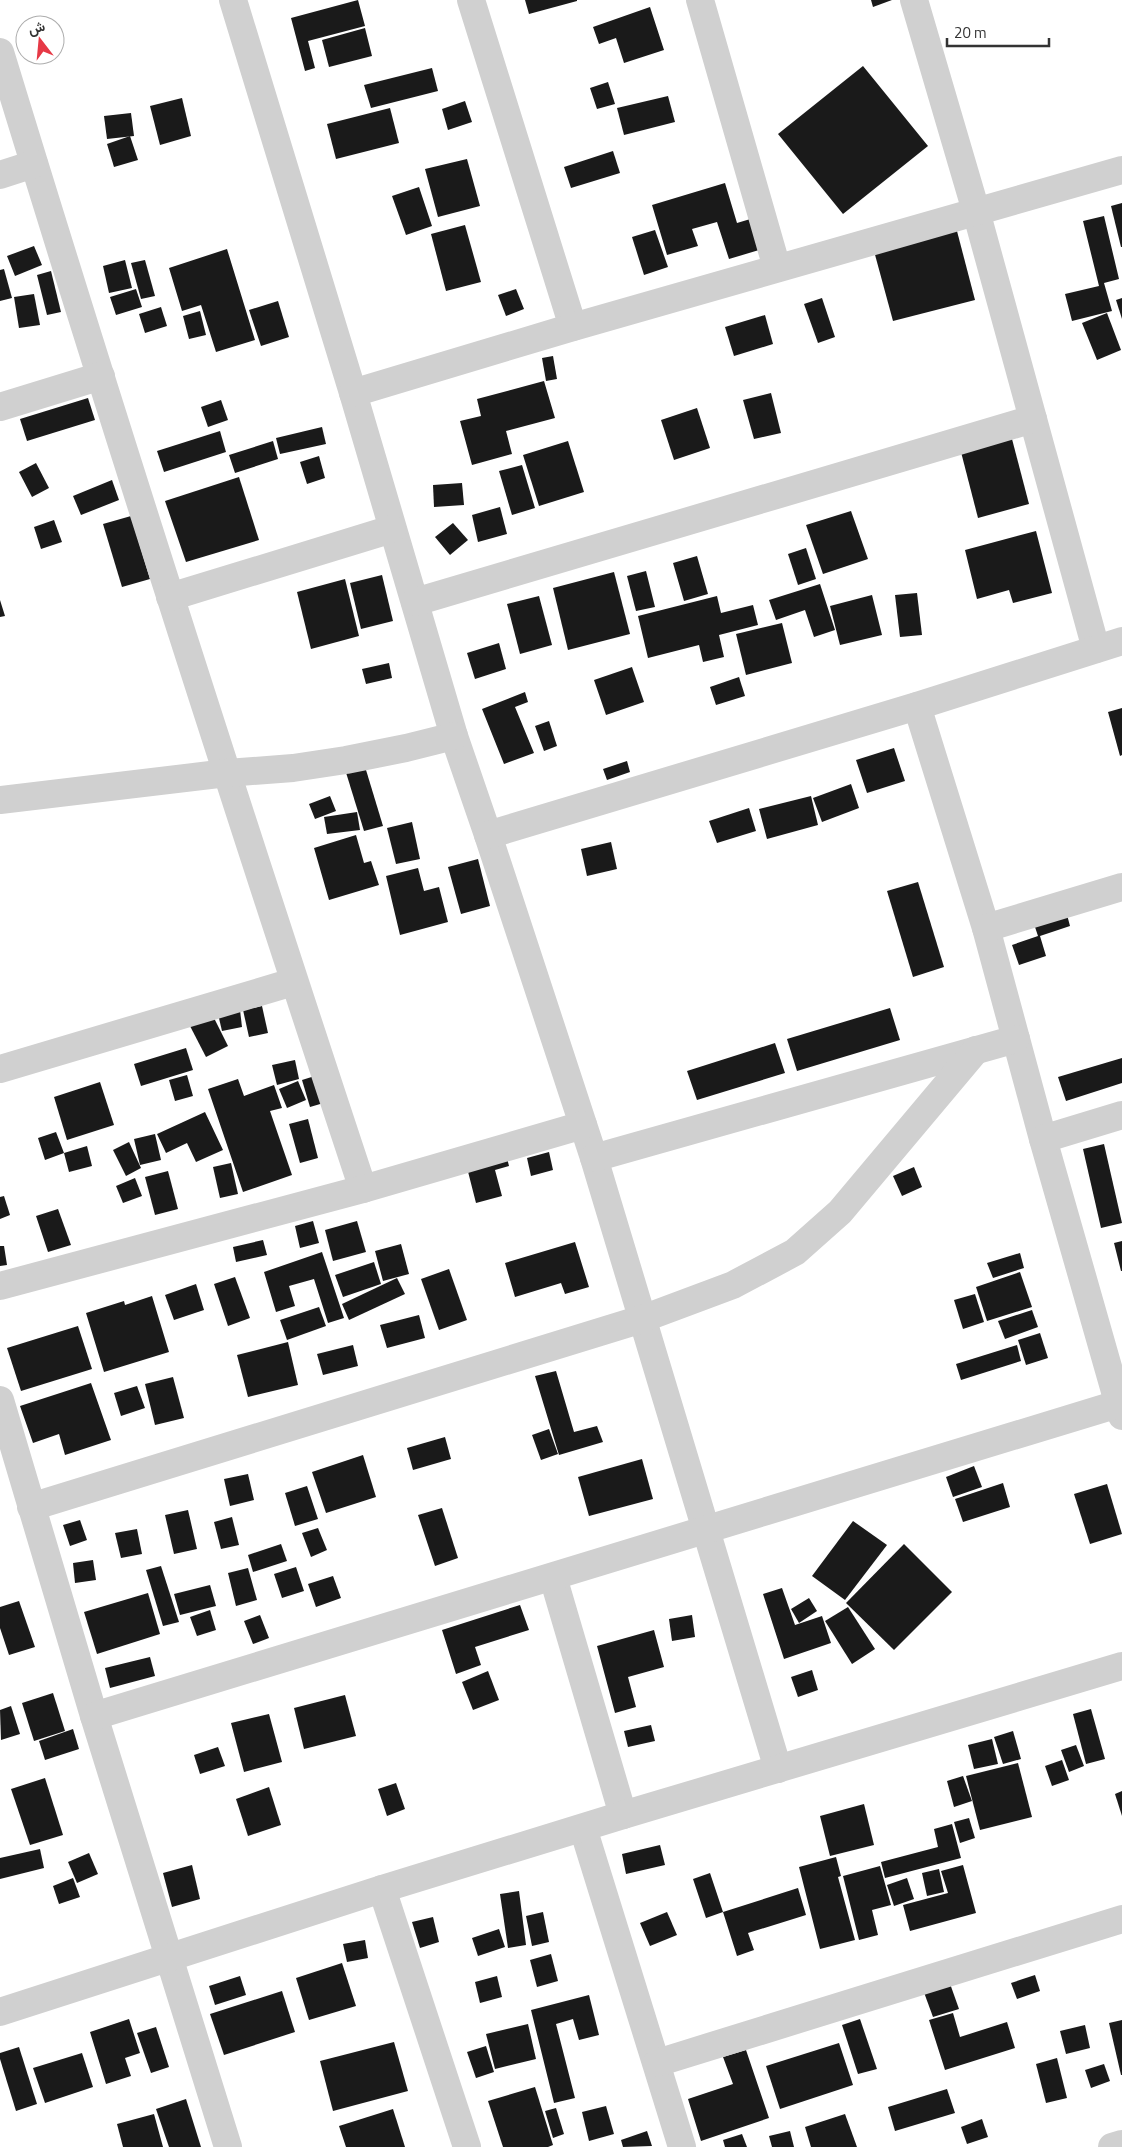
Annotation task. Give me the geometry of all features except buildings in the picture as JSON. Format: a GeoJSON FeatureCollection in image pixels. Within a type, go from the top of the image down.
{"type":"FeatureCollection","features":[{"type":"Feature","properties":{"kind":"street"},"geometry":{"type":"LineString","coordinates":[[233,0],[353,393],[454,736],[594,1158],[778,1769]]}},
{"type":"Feature","properties":{"kind":"street"},"geometry":{"type":"LineString","coordinates":[[472,0],[573,327]]}},
{"type":"Feature","properties":{"kind":"street"},"geometry":{"type":"LineString","coordinates":[[700,0],[777,268]]}},
{"type":"Feature","properties":{"kind":"street"},"geometry":{"type":"LineString","coordinates":[[914,0],[976,211],[1096,649]]}},
{"type":"Feature","properties":{"kind":"street"},"geometry":{"type":"LineString","coordinates":[[0,52],[170,597],[363,1189]]}},
{"type":"Feature","properties":{"kind":"street"},"geometry":{"type":"LineString","coordinates":[[0,175],[34,164]]}},
{"type":"Feature","properties":{"kind":"street"},"geometry":{"type":"LineString","coordinates":[[353,393],[573,327],[1122,170]]}},
{"type":"Feature","properties":{"kind":"street"},"geometry":{"type":"LineString","coordinates":[[0,407],[101,376]]}},
{"type":"Feature","properties":{"kind":"street"},"geometry":{"type":"LineString","coordinates":[[415,602],[1033,419]]}},
{"type":"Feature","properties":{"kind":"street"},"geometry":{"type":"LineString","coordinates":[[170,597],[392,529]]}},
{"type":"Feature","properties":{"kind":"street"},"geometry":{"type":"LineString","coordinates":[[488,835],[917,706],[1122,641]]}},
{"type":"Feature","properties":{"kind":"street"},"geometry":{"type":"LineString","coordinates":[[94,1716],[705,1529],[1120,1410],[1113,1350],[1043,1139],[986,928],[917,706]]}},
{"type":"Feature","properties":{"kind":"street"},"geometry":{"type":"LineString","coordinates":[[0,800],[227,773],[293,768],[346,760],[454,736]]}},
{"type":"Feature","properties":{"kind":"street"},"geometry":{"type":"LineString","coordinates":[[986,928],[1122,887]]}},
{"type":"Feature","properties":{"kind":"street"},"geometry":{"type":"LineString","coordinates":[[0,1069],[294,982]]}},
{"type":"Feature","properties":{"kind":"street"},"geometry":{"type":"LineString","coordinates":[[594,1158],[1016,1039]]}},
{"type":"Feature","properties":{"kind":"street"},"geometry":{"type":"LineString","coordinates":[[30,1507],[642,1319],[733,1285],[795,1252],[840,1212],[976,1050]]}},
{"type":"Feature","properties":{"kind":"street"},"geometry":{"type":"LineString","coordinates":[[1043,1139],[1122,1115]]}},
{"type":"Feature","properties":{"kind":"street"},"geometry":{"type":"LineString","coordinates":[[0,1286],[363,1189],[583,1125]]}},
{"type":"Feature","properties":{"kind":"street"},"geometry":{"type":"LineString","coordinates":[[0,1400],[30,1507],[228,2147]]}},
{"type":"Feature","properties":{"kind":"street"},"geometry":{"type":"LineString","coordinates":[[553,1577],[623,1815]]}},
{"type":"Feature","properties":{"kind":"street"},"geometry":{"type":"LineString","coordinates":[[0,2012],[382,1889],[1122,1666]]}},
{"type":"Feature","properties":{"kind":"street"},"geometry":{"type":"LineString","coordinates":[[583,1828],[682,2147]]}},
{"type":"Feature","properties":{"kind":"street"},"geometry":{"type":"LineString","coordinates":[[382,1889],[467,2147]]}},
{"type":"Feature","properties":{"kind":"street"},"geometry":{"type":"LineString","coordinates":[[657,2063],[1122,1919]]}},
{"type":"Feature","properties":{"kind":"street"},"geometry":{"type":"LineString","coordinates":[[1112,2147],[1122,2144]]}}]}
